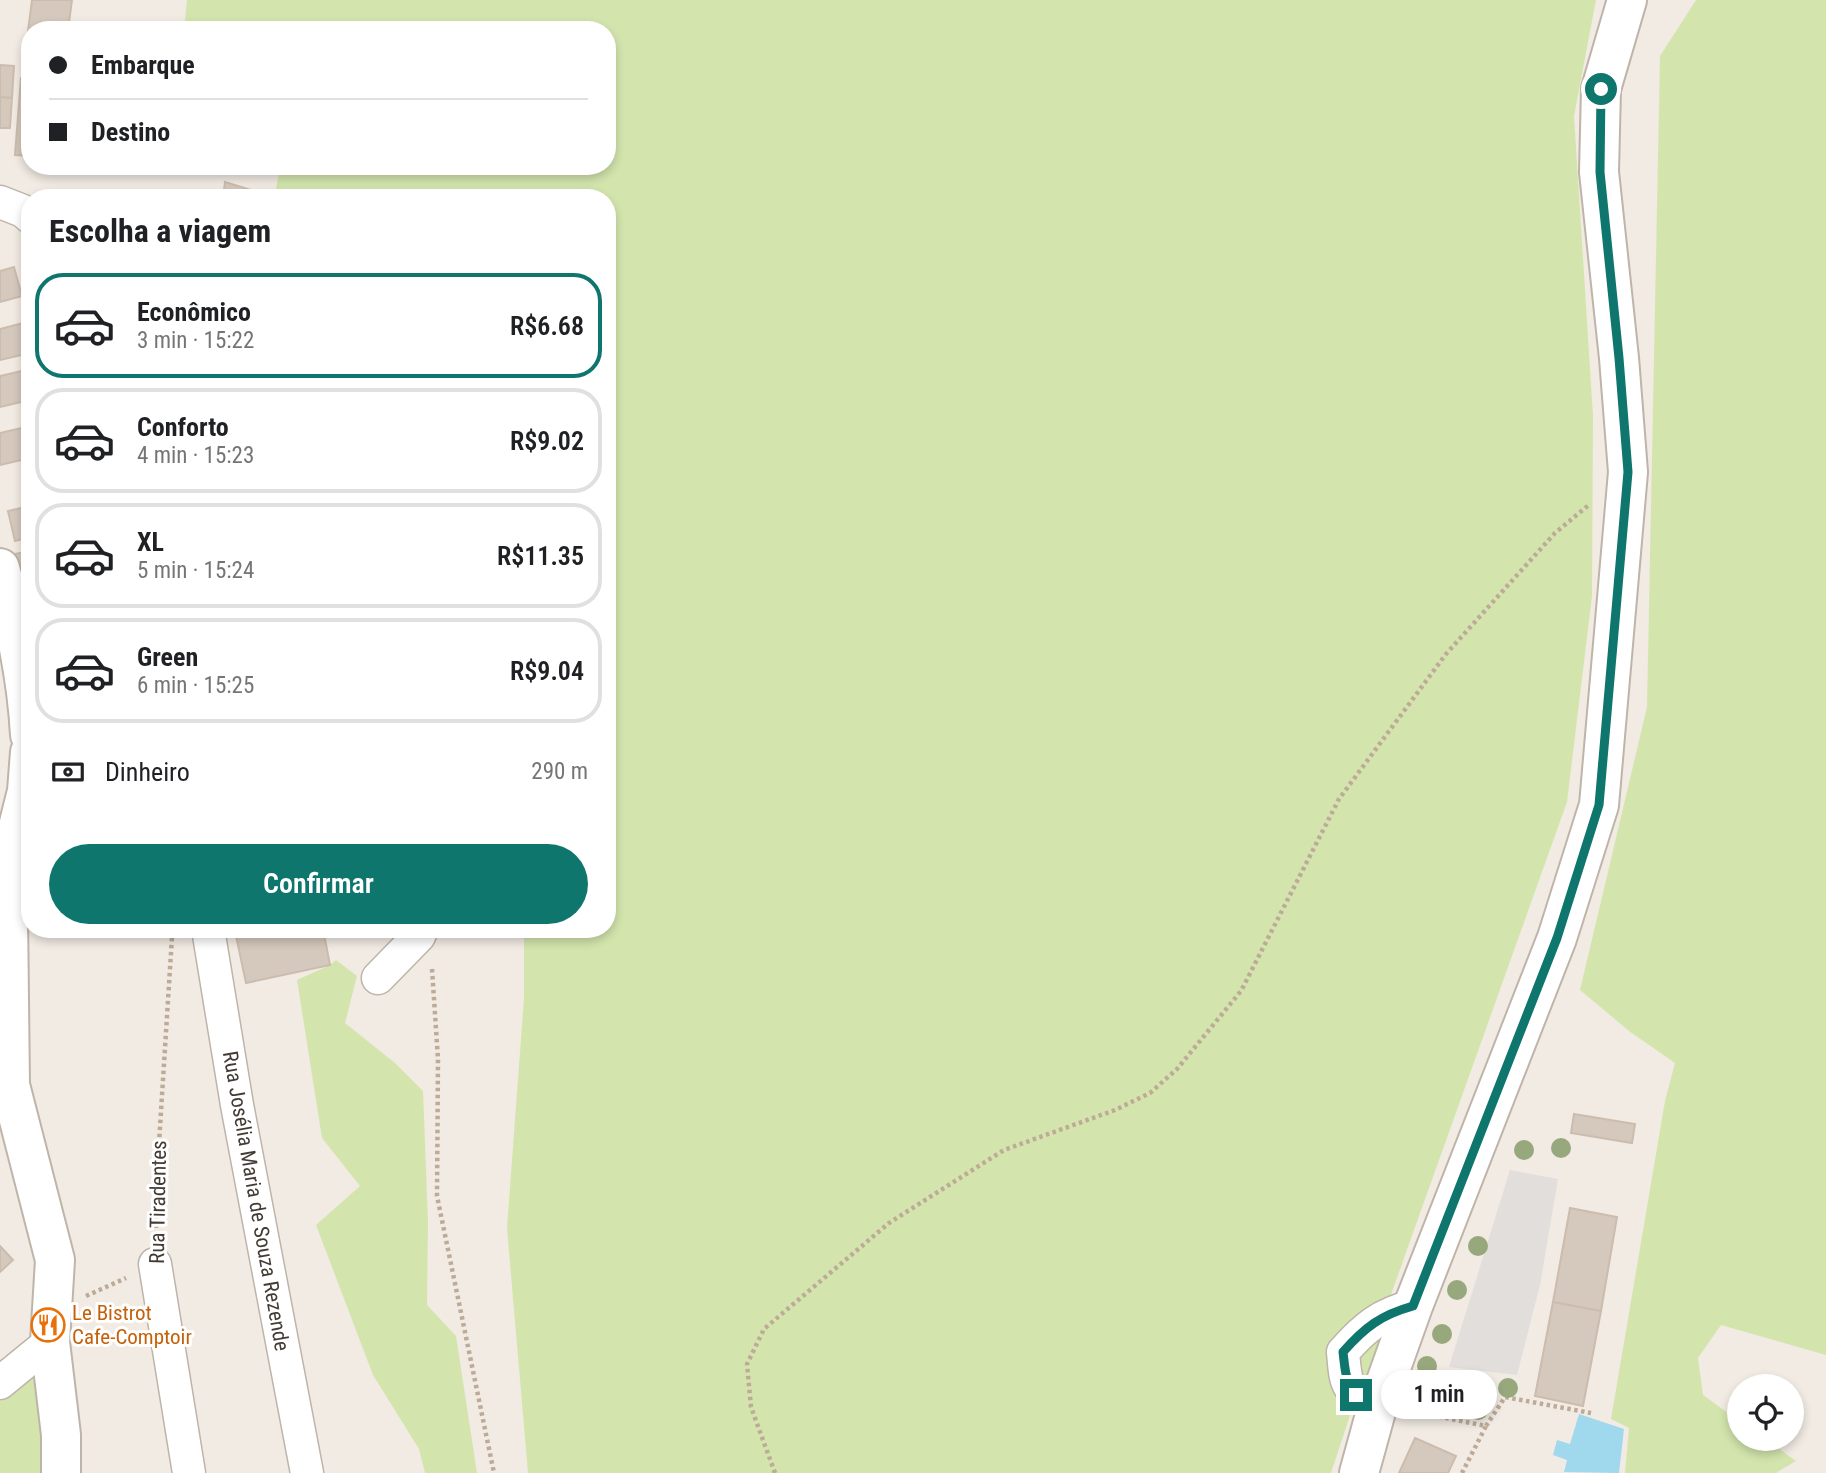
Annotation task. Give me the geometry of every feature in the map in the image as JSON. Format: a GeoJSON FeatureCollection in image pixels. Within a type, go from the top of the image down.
{"type":"FeatureCollection","features":[{"type":"Feature","properties":{"kind":"street"},"geometry":{"type":"LineString","coordinates":[[1359,1473],[1392,1407],[1413,1306],[1557,938],[1599,805],[1628,472],[1600,172],[1601,89],[1627,0]]}},
{"type":"Feature","properties":{"kind":"street"},"geometry":{"type":"LineString","coordinates":[[0,202],[21,210]]}},
{"type":"Feature","properties":{"kind":"street"},"geometry":{"type":"LineString","coordinates":[[0,568],[20,603]]}},
{"type":"Feature","properties":{"kind":"street"},"geometry":{"type":"LineString","coordinates":[[21,815],[8,913],[10,1085],[55,1260],[50,1342],[61,1435],[61,1473]]}},
{"type":"Feature","properties":{"kind":"street","name":"Rua Josélia Maria de Souza Rezende"},"geometry":{"type":"LineString","coordinates":[[209,938],[237,1105],[306,1473]]}},
{"type":"Feature","properties":{"kind":"street"},"geometry":{"type":"LineString","coordinates":[[378,978],[417,938]]}},
{"type":"Feature","properties":{"kind":"street","name":"Rua Tiradentes"},"geometry":{"type":"LineString","coordinates":[[155,1264],[190,1473]]}},
{"type":"Feature","properties":{"kind":"street"},"geometry":{"type":"LineString","coordinates":[[1392,1407],[1356,1395],[1345,1376],[1343,1352],[1364,1328],[1392,1312],[1413,1306]]}},
{"type":"Feature","properties":{"kind":"street"},"geometry":{"type":"LineString","coordinates":[[0,1382],[50,1342]]}},
{"type":"Feature","properties":{"kind":"path"},"geometry":{"type":"LineString","coordinates":[[775,1473],[751,1407],[747,1364],[764,1329],[888,1223],[1004,1150],[1115,1110],[1150,1093],[1177,1069],[1241,991],[1339,799],[1446,654],[1555,533],[1628,472]]}},
{"type":"Feature","properties":{"kind":"path","name":"Rua Tiradentes"},"geometry":{"type":"LineString","coordinates":[[155,1264],[158,1159],[172,938]]}},
{"type":"Feature","properties":{"kind":"path"},"geometry":{"type":"LineString","coordinates":[[432,968],[438,1059],[438,1196],[494,1473]]}},
{"type":"Feature","properties":{"kind":"path"},"geometry":{"type":"LineString","coordinates":[[80,1299],[155,1264]]}},
{"type":"Feature","properties":{"kind":"path"},"geometry":{"type":"LineString","coordinates":[[1462,1473],[1486,1426],[1505,1397],[1591,1413]]}},
{"type":"Feature","properties":{"kind":"path"},"geometry":{"type":"LineString","coordinates":[[1392,1407],[1486,1426]]}},
{"type":"Feature","properties":{"kind":"green space"},"geometry":{"type":"Polygon","coordinates":[[[187,0],[1596,0],[1574,116],[1593,416],[1592,596],[1567,802],[1379,1328],[1395,1327],[1369,1387],[1360,1385],[1331,1473],[528,1473],[507,1228],[524,998],[524,938],[616,938],[616,189],[276,189],[279,175],[616,175],[616,21],[185,21],[187,0]]]}},
{"type":"Feature","properties":{"kind":"green space"},"geometry":{"type":"Polygon","coordinates":[[[1696,0],[1826,0],[1826,1355],[1721,1325],[1698,1358],[1703,1395],[1727,1412],[1727,1451],[1782,1451],[1796,1461],[1776,1473],[1625,1473],[1629,1428],[1611,1419],[1665,1101],[1675,1063],[1629,1031],[1580,990],[1647,707],[1660,56],[1696,0]]]}},
{"type":"Feature","properties":{"kind":"green space"},"geometry":{"type":"Polygon","coordinates":[[[336,960],[357,976],[345,1023],[395,1063],[423,1091],[428,1222],[427,1305],[456,1336],[477,1473],[425,1473],[419,1449],[373,1375],[316,1225],[360,1186],[322,1138],[297,980],[336,960]]]}},
{"type":"Feature","properties":{"kind":"green space"},"geometry":{"type":"Polygon","coordinates":[[[39,1375],[48,1473],[0,1473],[0,1401],[14,1386],[39,1375]]]}},
{"type":"Feature","properties":{"kind":"shaded area"},"geometry":{"type":"Polygon","coordinates":[[[1510,1170],[1558,1179],[1540,1285],[1517,1375],[1449,1367],[1510,1170]]]}},
{"type":"Feature","properties":{"kind":"water"},"geometry":{"type":"Polygon","coordinates":[[[1579,1414],[1624,1429],[1619,1473],[1564,1472],[1567,1460],[1553,1455],[1557,1440],[1570,1444],[1579,1414]]]}},
{"type":"Feature","properties":{"kind":"building"},"geometry":{"type":"Polygon","coordinates":[[[32,0],[72,0],[69,21],[29,21],[32,0]]]}},
{"type":"Feature","properties":{"kind":"building"},"geometry":{"type":"Polygon","coordinates":[[[0,65],[14,66],[12,98],[0,97],[0,65]]]}},
{"type":"Feature","properties":{"kind":"building"},"geometry":{"type":"Polygon","coordinates":[[[21,78],[21,155],[15,155],[21,78]]]}},
{"type":"Feature","properties":{"kind":"building"},"geometry":{"type":"Polygon","coordinates":[[[0,97],[12,98],[10,128],[0,128],[0,97]]]}},
{"type":"Feature","properties":{"kind":"building"},"geometry":{"type":"Polygon","coordinates":[[[225,182],[248,189],[224,189],[225,182]]]}},
{"type":"Feature","properties":{"kind":"building"},"geometry":{"type":"Polygon","coordinates":[[[14,267],[21,296],[0,302],[0,271],[14,267]]]}},
{"type":"Feature","properties":{"kind":"building"},"geometry":{"type":"Polygon","coordinates":[[[21,324],[21,355],[0,360],[0,329],[21,324]]]}},
{"type":"Feature","properties":{"kind":"building"},"geometry":{"type":"Polygon","coordinates":[[[21,371],[21,402],[0,407],[0,376],[21,371]]]}},
{"type":"Feature","properties":{"kind":"building"},"geometry":{"type":"Polygon","coordinates":[[[21,428],[21,460],[0,465],[0,433],[21,428]]]}},
{"type":"Feature","properties":{"kind":"building"},"geometry":{"type":"Polygon","coordinates":[[[21,508],[21,539],[15,541],[8,511],[21,508]]]}},
{"type":"Feature","properties":{"kind":"building"},"geometry":{"type":"Polygon","coordinates":[[[21,553],[21,580],[15,554],[21,553]]]}},
{"type":"Feature","properties":{"kind":"building"},"geometry":{"type":"Polygon","coordinates":[[[236,938],[325,938],[330,965],[246,983],[236,938]]]}},
{"type":"Feature","properties":{"kind":"building"},"geometry":{"type":"Polygon","coordinates":[[[1574,1114],[1635,1124],[1632,1143],[1571,1133],[1574,1114]]]}},
{"type":"Feature","properties":{"kind":"building"},"geometry":{"type":"Polygon","coordinates":[[[1570,1208],[1617,1217],[1601,1311],[1553,1302],[1570,1208]]]}},
{"type":"Feature","properties":{"kind":"building"},"geometry":{"type":"Polygon","coordinates":[[[0,1246],[13,1260],[0,1272],[0,1246]]]}},
{"type":"Feature","properties":{"kind":"building"},"geometry":{"type":"Polygon","coordinates":[[[1553,1302],[1601,1311],[1583,1406],[1535,1396],[1553,1302]]]}},
{"type":"Feature","properties":{"kind":"building"},"geometry":{"type":"Polygon","coordinates":[[[1415,1438],[1456,1456],[1448,1473],[1399,1473],[1415,1438]]]}},
{"type":"Feature","properties":{"kind":"place","name":"Le Bistrot Cafe-Comptoir"},"geometry":{"type":"Point","coordinates":[48,1325]}},
{"type":"Feature","properties":{"kind":"route"},"geometry":{"type":"LineString","coordinates":[[1356,1395],[1345,1376],[1343,1352],[1364,1328],[1392,1312],[1413,1306],[1557,938],[1599,805],[1628,472],[1600,172],[1601,89]]}}]}
